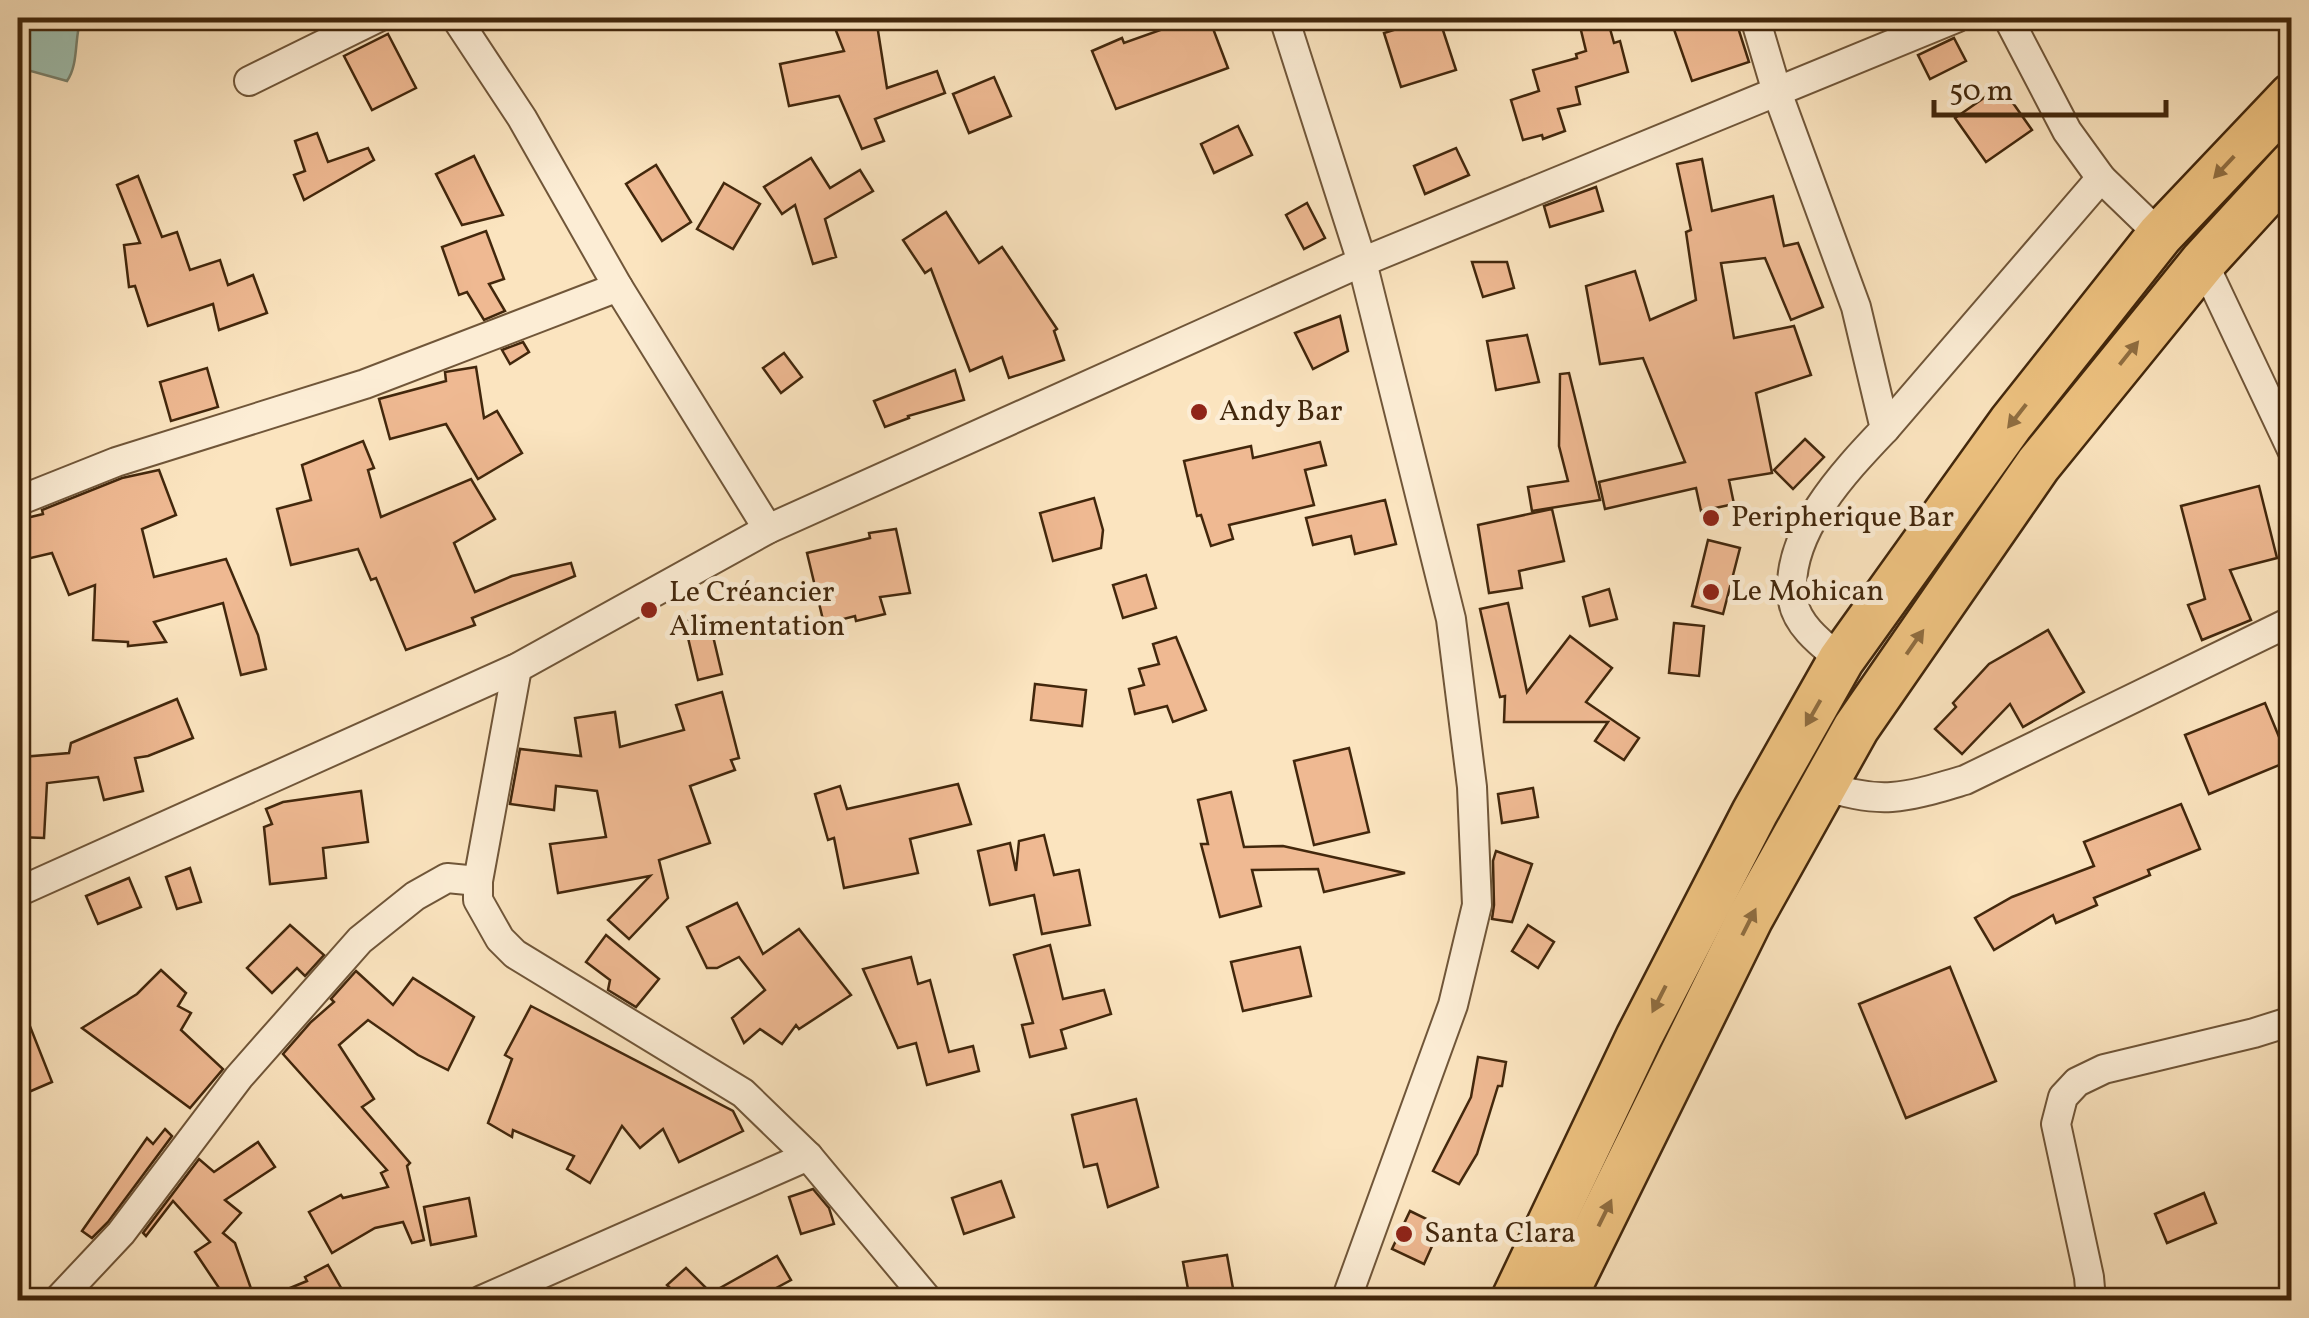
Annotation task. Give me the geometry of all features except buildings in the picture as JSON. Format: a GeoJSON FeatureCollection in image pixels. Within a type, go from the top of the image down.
{"type":"FeatureCollection","features":[{"type":"Feature","properties":{"kind":"main road"},"geometry":{"type":"LineString","coordinates":[[1514,1300],[1639,1037],[1755,812],[1841,660],[2011,424],[2160,235],[2292,96]]}},
{"type":"Feature","properties":{"kind":"main road"},"geometry":{"type":"LineString","coordinates":[[1562,1300],[1750,918],[1856,728],[2038,464],[2203,262],[2292,165]]}},
{"type":"Feature","properties":{"kind":"street"},"geometry":{"type":"LineString","coordinates":[[249,81],[377,18]]}},
{"type":"Feature","properties":{"kind":"street"},"geometry":{"type":"LineString","coordinates":[[456,18],[522,118],[618,287],[768,529]]}},
{"type":"Feature","properties":{"kind":"street"},"geometry":{"type":"LineString","coordinates":[[1284,18],[1362,262],[1451,619],[1472,787],[1477,905],[1453,1005],[1346,1300]]}},
{"type":"Feature","properties":{"kind":"street"},"geometry":{"type":"LineString","coordinates":[[1754,18],[1777,92],[1856,306],[1885,429]]}},
{"type":"Feature","properties":{"kind":"street"},"geometry":{"type":"LineString","coordinates":[[18,892],[517,668],[768,529],[1362,262],[1956,18]]}},
{"type":"Feature","properties":{"kind":"street"},"geometry":{"type":"LineString","coordinates":[[2008,18],[2067,131],[2101,178],[2160,235]]}},
{"type":"Feature","properties":{"kind":"street"},"geometry":{"type":"LineString","coordinates":[[1841,660],[1812,636],[1793,603],[1796,555],[1818,511],[2101,178]]}},
{"type":"Feature","properties":{"kind":"street"},"geometry":{"type":"LineString","coordinates":[[2203,262],[2292,450]]}},
{"type":"Feature","properties":{"kind":"street"},"geometry":{"type":"LineString","coordinates":[[18,501],[116,462],[366,384],[618,287]]}},
{"type":"Feature","properties":{"kind":"street"},"geometry":{"type":"LineString","coordinates":[[1822,785],[1854,796],[1879,799],[1909,797],[1965,780],[2292,621]]}},
{"type":"Feature","properties":{"kind":"street"},"geometry":{"type":"LineString","coordinates":[[517,668],[478,882],[478,900],[500,939],[515,954],[743,1093],[808,1156],[928,1300]]}},
{"type":"Feature","properties":{"kind":"street"},"geometry":{"type":"LineString","coordinates":[[58,1300],[121,1233],[239,1077],[360,940],[415,896],[446,878],[478,882]]}},
{"type":"Feature","properties":{"kind":"street"},"geometry":{"type":"LineString","coordinates":[[2091,1300],[2090,1276],[2056,1124],[2064,1097],[2077,1082],[2104,1069],[2292,1021]]}},
{"type":"Feature","properties":{"kind":"street"},"geometry":{"type":"LineString","coordinates":[[499,1297],[808,1156]]}},
{"type":"Feature","properties":{"kind":"shaded area"},"geometry":{"type":"Polygon","coordinates":[[[18,18],[81,18],[67,81],[31,71],[18,75],[18,18]]]}},
{"type":"Feature","properties":{"kind":"place","name":"Andy Bar"},"geometry":{"type":"Point","coordinates":[1199,412]}},
{"type":"Feature","properties":{"kind":"place","name":"Peripherique Bar"},"geometry":{"type":"Point","coordinates":[1711,518]}},
{"type":"Feature","properties":{"kind":"place","name":"Le Mohican"},"geometry":{"type":"Point","coordinates":[1711,592]}},
{"type":"Feature","properties":{"kind":"place","name":"Le Créancier Alimentation"},"geometry":{"type":"Point","coordinates":[649,610]}},
{"type":"Feature","properties":{"kind":"place","name":"Santa Clara"},"geometry":{"type":"Point","coordinates":[1404,1234]}}]}
